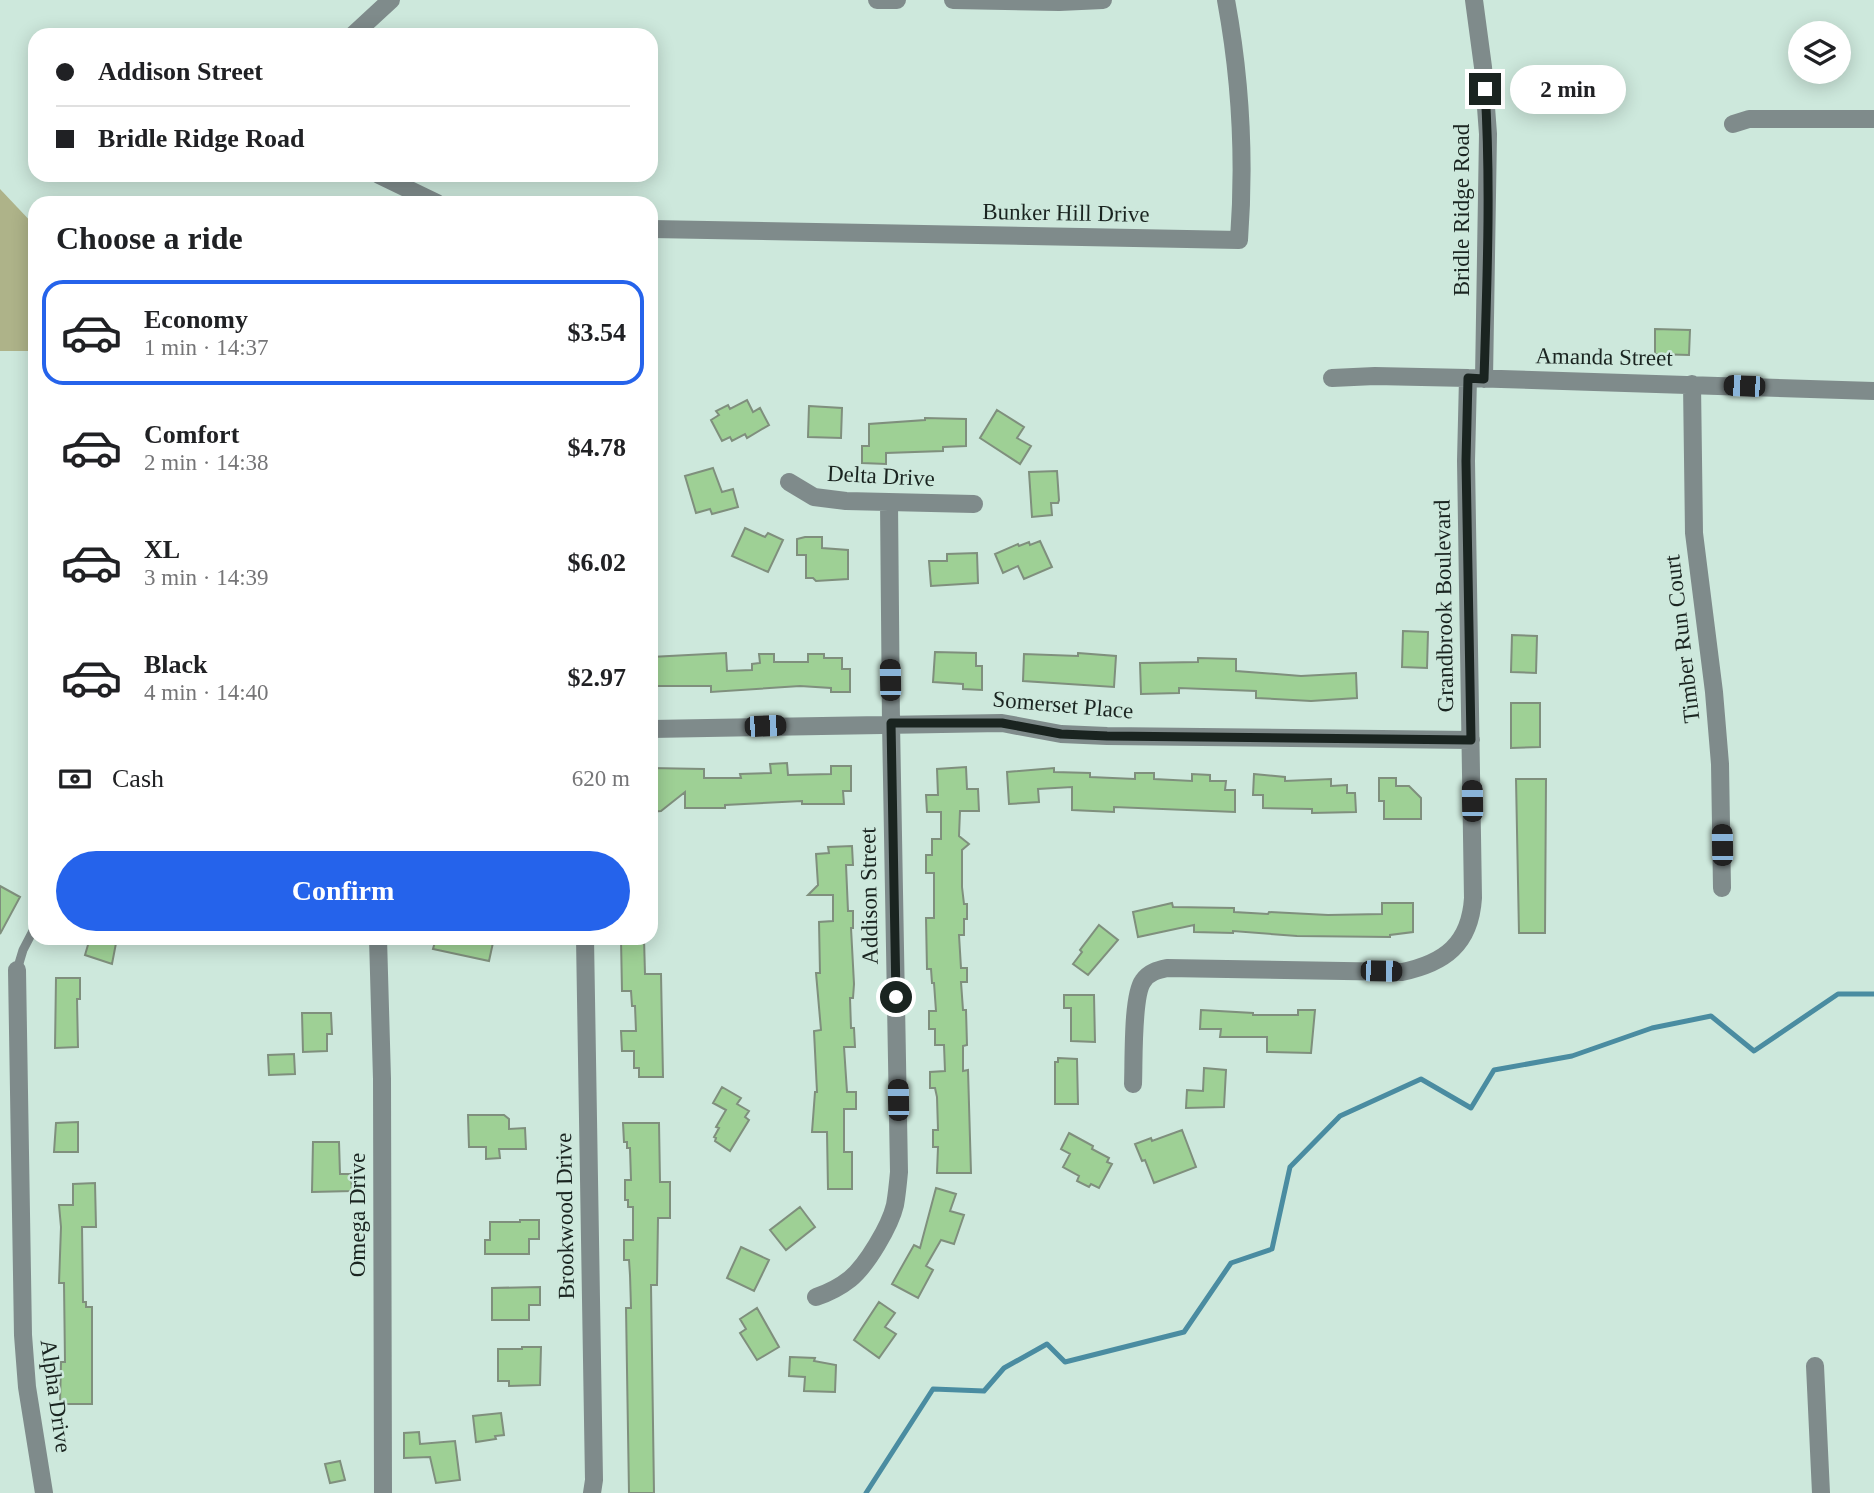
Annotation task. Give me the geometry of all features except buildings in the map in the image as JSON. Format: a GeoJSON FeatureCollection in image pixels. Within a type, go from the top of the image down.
{"type":"FeatureCollection","features":[{"type":"Feature","properties":{"kind":"street"},"geometry":{"type":"LineString","coordinates":[[361,28],[391,0]]}},
{"type":"Feature","properties":{"kind":"street"},"geometry":{"type":"LineString","coordinates":[[877,0],[897,0]]}},
{"type":"Feature","properties":{"kind":"street"},"geometry":{"type":"LineString","coordinates":[[953,0],[1103,0]]}},
{"type":"Feature","properties":{"kind":"street","name":"Bunker Hill Drive"},"geometry":{"type":"LineString","coordinates":[[658,229],[1239,240],[1242,120],[1226,0]]}},
{"type":"Feature","properties":{"kind":"street","name":"Bridle Ridge Road"},"geometry":{"type":"LineString","coordinates":[[1474,0],[1488,134],[1476,378]]}},
{"type":"Feature","properties":{"kind":"street"},"geometry":{"type":"LineString","coordinates":[[1733,124],[1749,119],[1874,119]]}},
{"type":"Feature","properties":{"kind":"street"},"geometry":{"type":"LineString","coordinates":[[394,182],[422,196]]}},
{"type":"Feature","properties":{"kind":"street","name":"Amanda Street"},"geometry":{"type":"LineString","coordinates":[[1332,378],[1476,378],[1874,391]]}},
{"type":"Feature","properties":{"kind":"street","name":"Grandbrook Boulevard"},"geometry":{"type":"LineString","coordinates":[[1133,1084],[1138,990],[1148,975],[1156,971],[1167,968],[1402,972],[1426,967],[1445,957],[1465,932],[1472,916],[1466,461],[1476,378]]}},
{"type":"Feature","properties":{"kind":"street","name":"Timber Run Court"},"geometry":{"type":"LineString","coordinates":[[1692,384],[1694,534],[1714,692],[1720,764],[1723,888]]}},
{"type":"Feature","properties":{"kind":"street","name":"Delta Drive"},"geometry":{"type":"LineString","coordinates":[[789,482],[814,497],[846,501],[974,505]]}},
{"type":"Feature","properties":{"kind":"street","name":"Addison Street"},"geometry":{"type":"LineString","coordinates":[[816,1297],[851,1279],[867,1260],[895,1207],[899,1177],[889,502]]}},
{"type":"Feature","properties":{"kind":"street","name":"Somerset Place"},"geometry":{"type":"LineString","coordinates":[[658,729],[1002,723],[1061,734],[1107,736],[1471,740]]}},
{"type":"Feature","properties":{"kind":"street","name":"Omega Drive"},"geometry":{"type":"LineString","coordinates":[[378,945],[382,1079],[383,1493]]}},
{"type":"Feature","properties":{"kind":"street","name":"Brookwood Drive"},"geometry":{"type":"LineString","coordinates":[[585,945],[594,1480],[592,1493]]}},
{"type":"Feature","properties":{"kind":"street","name":"Alpha Drive"},"geometry":{"type":"LineString","coordinates":[[17,970],[23,1335],[27,1387],[44,1493]]}},
{"type":"Feature","properties":{"kind":"street"},"geometry":{"type":"LineString","coordinates":[[1815,1366],[1821,1493]]}},
{"type":"Feature","properties":{"kind":"lane"},"geometry":{"type":"LineString","coordinates":[[17,970],[28,940]]}},
{"type":"Feature","properties":{"kind":"green space"},"geometry":{"type":"Polygon","coordinates":[[[0,189],[28,219],[28,351],[0,351],[0,189]]]}},
{"type":"Feature","properties":{"kind":"waterway"},"geometry":{"type":"LineString","coordinates":[[866,1493],[933,1389],[984,1391],[1004,1368],[1047,1344],[1065,1362],[1184,1332],[1231,1263],[1272,1249],[1290,1167],[1340,1116],[1421,1079],[1471,1108],[1494,1070],[1572,1056],[1652,1028],[1711,1016],[1754,1051],[1838,994],[1874,994]]}},
{"type":"Feature","properties":{"kind":"route"},"geometry":{"type":"LineString","coordinates":[[896,997],[891,723],[1002,723],[1061,734],[1107,736],[1471,740],[1466,434],[1468,378],[1484,379],[1488,225],[1485,89]]}}]}
